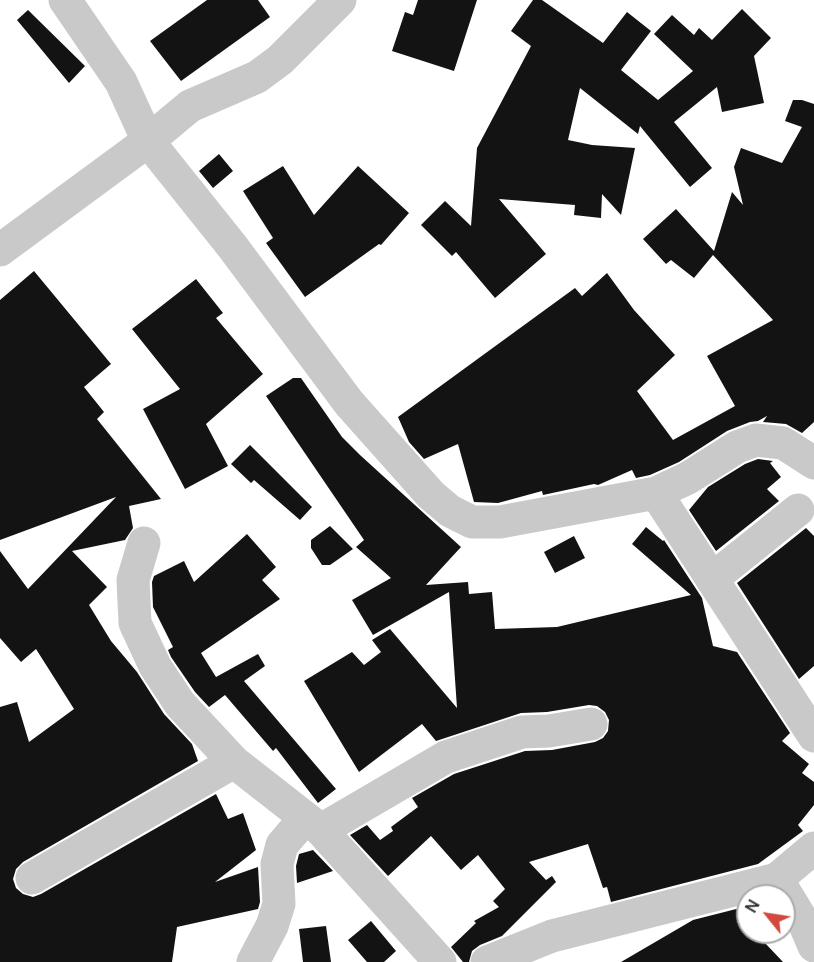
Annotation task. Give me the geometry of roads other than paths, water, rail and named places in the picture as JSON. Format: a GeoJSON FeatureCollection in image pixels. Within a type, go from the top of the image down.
{"type":"FeatureCollection","features":[{"type":"Feature","properties":{"kind":"street"},"geometry":{"type":"LineString","coordinates":[[65,0],[121,82],[148,141],[232,246],[349,403],[431,495],[450,512],[472,522],[500,522],[656,493],[688,478],[737,447],[756,440],[783,443],[814,463]]}},
{"type":"Feature","properties":{"kind":"street"},"geometry":{"type":"LineString","coordinates":[[0,250],[148,141],[190,106],[257,77],[280,60],[340,0]]}},
{"type":"Feature","properties":{"kind":"street"},"geometry":{"type":"LineString","coordinates":[[656,493],[814,736]]}},
{"type":"Feature","properties":{"kind":"street"},"geometry":{"type":"LineString","coordinates":[[712,579],[798,510]]}},
{"type":"Feature","properties":{"kind":"street"},"geometry":{"type":"LineString","coordinates":[[144,543],[133,580],[135,623],[155,666],[180,704],[234,762],[313,824],[440,962]]}},
{"type":"Feature","properties":{"kind":"street"},"geometry":{"type":"LineString","coordinates":[[253,962],[272,926],[279,904],[277,864],[282,845],[313,824],[446,757],[522,732],[549,731],[591,724]]}},
{"type":"Feature","properties":{"kind":"street"},"geometry":{"type":"LineString","coordinates":[[32,878],[234,762]]}},
{"type":"Feature","properties":{"kind":"street"},"geometry":{"type":"LineString","coordinates":[[487,962],[552,936],[777,879],[814,848]]}},
{"type":"Feature","properties":{"kind":"street"},"geometry":{"type":"LineString","coordinates":[[777,879],[805,925],[814,946]]}}]}
